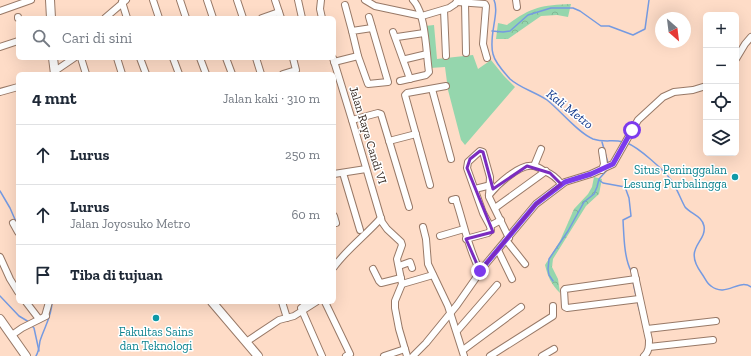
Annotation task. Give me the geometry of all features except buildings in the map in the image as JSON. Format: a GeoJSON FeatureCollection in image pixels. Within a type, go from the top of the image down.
{"type":"FeatureCollection","features":[{"type":"Feature","properties":{"kind":"main road"},"geometry":{"type":"LineString","coordinates":[[50,0],[51,16]]}},
{"type":"Feature","properties":{"kind":"main road"},"geometry":{"type":"LineString","coordinates":[[53,60],[55,72]]}},
{"type":"Feature","properties":{"kind":"main road"},"geometry":{"type":"LineString","coordinates":[[214,304],[258,356]]}},
{"type":"Feature","properties":{"kind":"main road"},"geometry":{"type":"LineString","coordinates":[[0,321],[12,335],[25,356]]}},
{"type":"Feature","properties":{"kind":"street"},"geometry":{"type":"LineString","coordinates":[[0,11],[31,0]]}},
{"type":"Feature","properties":{"kind":"street"},"geometry":{"type":"LineString","coordinates":[[153,0],[159,16]]}},
{"type":"Feature","properties":{"kind":"street"},"geometry":{"type":"LineString","coordinates":[[180,0],[185,16]]}},
{"type":"Feature","properties":{"kind":"street"},"geometry":{"type":"LineString","coordinates":[[208,0],[212,16]]}},
{"type":"Feature","properties":{"kind":"street"},"geometry":{"type":"LineString","coordinates":[[237,0],[242,16]]}},
{"type":"Feature","properties":{"kind":"street"},"geometry":{"type":"LineString","coordinates":[[275,0],[280,15]]}},
{"type":"Feature","properties":{"kind":"street"},"geometry":{"type":"LineString","coordinates":[[298,0],[302,16]]}},
{"type":"Feature","properties":{"kind":"street"},"geometry":{"type":"LineString","coordinates":[[321,0],[320,9],[322,16]]}},
{"type":"Feature","properties":{"kind":"street"},"geometry":{"type":"LineString","coordinates":[[365,0],[375,6],[422,16],[444,10],[456,2],[465,4],[484,3],[486,6],[483,44],[487,58]]}},
{"type":"Feature","properties":{"kind":"street"},"geometry":{"type":"LineString","coordinates":[[400,81],[428,75],[429,72],[422,16],[417,4],[413,0]]}},
{"type":"Feature","properties":{"kind":"street"},"geometry":{"type":"LineString","coordinates":[[516,0],[517,7]]}},
{"type":"Feature","properties":{"kind":"street"},"geometry":{"type":"LineString","coordinates":[[107,16],[124,1]]}},
{"type":"Feature","properties":{"kind":"street"},"geometry":{"type":"LineString","coordinates":[[124,1],[127,16]]}},
{"type":"Feature","properties":{"kind":"street"},"geometry":{"type":"LineString","coordinates":[[465,4],[466,53]]}},
{"type":"Feature","properties":{"kind":"street"},"geometry":{"type":"LineString","coordinates":[[345,5],[358,56],[368,84],[388,82],[369,17]]}},
{"type":"Feature","properties":{"kind":"street"},"geometry":{"type":"LineString","coordinates":[[444,10],[446,56]]}},
{"type":"Feature","properties":{"kind":"street"},"geometry":{"type":"LineString","coordinates":[[352,31],[372,28]]}},
{"type":"Feature","properties":{"kind":"street"},"geometry":{"type":"LineString","coordinates":[[392,32],[410,79]]}},
{"type":"Feature","properties":{"kind":"street"},"geometry":{"type":"LineString","coordinates":[[398,37],[424,33]]}},
{"type":"Feature","properties":{"kind":"street"},"geometry":{"type":"LineString","coordinates":[[739,54],[751,37]]}},
{"type":"Feature","properties":{"kind":"street"},"geometry":{"type":"LineString","coordinates":[[0,47],[16,42]]}},
{"type":"Feature","properties":{"kind":"street"},"geometry":{"type":"LineString","coordinates":[[406,59],[426,54]]}},
{"type":"Feature","properties":{"kind":"street"},"geometry":{"type":"LineString","coordinates":[[336,60],[358,56]]}},
{"type":"Feature","properties":{"kind":"street"},"geometry":{"type":"LineString","coordinates":[[55,72],[71,60]]}},
{"type":"Feature","properties":{"kind":"street"},"geometry":{"type":"LineString","coordinates":[[82,60],[85,72]]}},
{"type":"Feature","properties":{"kind":"street"},"geometry":{"type":"LineString","coordinates":[[118,60],[121,72]]}},
{"type":"Feature","properties":{"kind":"street"},"geometry":{"type":"LineString","coordinates":[[141,60],[145,72]]}},
{"type":"Feature","properties":{"kind":"street"},"geometry":{"type":"LineString","coordinates":[[174,60],[178,72]]}},
{"type":"Feature","properties":{"kind":"street"},"geometry":{"type":"LineString","coordinates":[[201,60],[205,72]]}},
{"type":"Feature","properties":{"kind":"street"},"geometry":{"type":"LineString","coordinates":[[227,60],[231,72]]}},
{"type":"Feature","properties":{"kind":"street"},"geometry":{"type":"LineString","coordinates":[[257,60],[260,72]]}},
{"type":"Feature","properties":{"kind":"street"},"geometry":{"type":"LineString","coordinates":[[290,72],[296,70],[294,60]]}},
{"type":"Feature","properties":{"kind":"street","name":"Jalan Raya Candi VI"},"geometry":{"type":"LineString","coordinates":[[333,60],[381,218],[387,230],[401,242],[402,245],[397,256],[399,266]]}},
{"type":"Feature","properties":{"kind":"street"},"geometry":{"type":"LineString","coordinates":[[430,185],[405,95],[407,93],[446,86]]}},
{"type":"Feature","properties":{"kind":"street"},"geometry":{"type":"LineString","coordinates":[[413,356],[422,353],[480,271],[536,204],[561,184],[612,165],[638,120],[663,97],[674,92],[703,87]]}},
{"type":"Feature","properties":{"kind":"street"},"geometry":{"type":"LineString","coordinates":[[0,92],[16,88]]}},
{"type":"Feature","properties":{"kind":"street"},"geometry":{"type":"LineString","coordinates":[[432,89],[451,160]]}},
{"type":"Feature","properties":{"kind":"street"},"geometry":{"type":"LineString","coordinates":[[352,120],[380,114],[409,207]]}},
{"type":"Feature","properties":{"kind":"street"},"geometry":{"type":"LineString","coordinates":[[389,141],[416,134]]}},
{"type":"Feature","properties":{"kind":"street"},"geometry":{"type":"LineString","coordinates":[[534,166],[541,149]]}},
{"type":"Feature","properties":{"kind":"street"},"geometry":{"type":"LineString","coordinates":[[466,239],[488,233],[492,230],[483,213],[466,165],[470,159],[480,151],[483,152],[490,176],[491,185],[489,195],[494,208],[501,220],[507,239],[525,264]]}},
{"type":"Feature","properties":{"kind":"street"},"geometry":{"type":"LineString","coordinates":[[602,151],[604,164],[603,169]]}},
{"type":"Feature","properties":{"kind":"street"},"geometry":{"type":"LineString","coordinates":[[489,195],[496,187],[518,170],[527,166],[534,166],[546,171],[555,176],[561,184]]}},
{"type":"Feature","properties":{"kind":"street"},"geometry":{"type":"LineString","coordinates":[[336,171],[343,173],[366,168]]}},
{"type":"Feature","properties":{"kind":"street"},"geometry":{"type":"LineString","coordinates":[[494,208],[546,171]]}},
{"type":"Feature","properties":{"kind":"street"},"geometry":{"type":"LineString","coordinates":[[343,173],[360,230]]}},
{"type":"Feature","properties":{"kind":"street"},"geometry":{"type":"LineString","coordinates":[[475,189],[491,185]]}},
{"type":"Feature","properties":{"kind":"street"},"geometry":{"type":"LineString","coordinates":[[452,200],[456,199],[463,220],[466,239],[472,256],[480,271]]}},
{"type":"Feature","properties":{"kind":"street"},"geometry":{"type":"LineString","coordinates":[[336,265],[381,218]]}},
{"type":"Feature","properties":{"kind":"street"},"geometry":{"type":"LineString","coordinates":[[490,226],[501,220]]}},
{"type":"Feature","properties":{"kind":"street"},"geometry":{"type":"LineString","coordinates":[[13,223],[16,228]]}},
{"type":"Feature","properties":{"kind":"street"},"geometry":{"type":"LineString","coordinates":[[423,227],[426,239],[428,264],[450,313],[464,353],[521,307]]}},
{"type":"Feature","properties":{"kind":"street"},"geometry":{"type":"LineString","coordinates":[[440,236],[464,229]]}},
{"type":"Feature","properties":{"kind":"street"},"geometry":{"type":"LineString","coordinates":[[498,250],[512,279]]}},
{"type":"Feature","properties":{"kind":"street"},"geometry":{"type":"LineString","coordinates":[[0,257],[16,288]]}},
{"type":"Feature","properties":{"kind":"street"},"geometry":{"type":"LineString","coordinates":[[384,356],[406,353],[397,322],[395,301],[401,281],[399,266],[410,262],[412,268]]}},
{"type":"Feature","properties":{"kind":"street"},"geometry":{"type":"LineString","coordinates":[[374,269],[381,283],[433,275]]}},
{"type":"Feature","properties":{"kind":"street"},"geometry":{"type":"LineString","coordinates":[[634,271],[639,299],[647,329],[649,346],[647,353],[644,356]]}},
{"type":"Feature","properties":{"kind":"street"},"geometry":{"type":"LineString","coordinates":[[636,279],[566,289],[564,290],[565,307],[567,308],[639,299]]}},
{"type":"Feature","properties":{"kind":"street"},"geometry":{"type":"LineString","coordinates":[[457,331],[497,285]]}},
{"type":"Feature","properties":{"kind":"street"},"geometry":{"type":"LineString","coordinates":[[27,304],[37,320]]}},
{"type":"Feature","properties":{"kind":"street"},"geometry":{"type":"LineString","coordinates":[[12,335],[22,328],[46,316],[49,304]]}},
{"type":"Feature","properties":{"kind":"street"},"geometry":{"type":"LineString","coordinates":[[283,304],[287,318]]}},
{"type":"Feature","properties":{"kind":"street"},"geometry":{"type":"LineString","coordinates":[[326,304],[349,355]]}},
{"type":"Feature","properties":{"kind":"street"},"geometry":{"type":"LineString","coordinates":[[246,342],[279,320],[287,318],[305,306],[322,356]]}},
{"type":"Feature","properties":{"kind":"street"},"geometry":{"type":"LineString","coordinates":[[490,356],[553,316],[553,306]]}},
{"type":"Feature","properties":{"kind":"street"},"geometry":{"type":"LineString","coordinates":[[647,329],[716,321]]}},
{"type":"Feature","properties":{"kind":"street"},"geometry":{"type":"LineString","coordinates":[[649,346],[713,340]]}},
{"type":"Feature","properties":{"kind":"street"},"geometry":{"type":"LineString","coordinates":[[542,356],[554,348]]}},
{"type":"Feature","properties":{"kind":"highlighted area"},"geometry":{"type":"Polygon","coordinates":[[[480,151],[483,152],[493,189],[527,166],[550,173],[561,184],[536,204],[480,271],[466,239],[493,232],[467,168],[470,159],[480,151]]]}},
{"type":"Feature","properties":{"kind":"green space"},"geometry":{"type":"Polygon","coordinates":[[[571,4],[568,17],[557,15],[541,16],[508,39],[496,39],[498,23],[507,25],[523,14],[544,6],[571,4]]]}},
{"type":"Feature","properties":{"kind":"green space"},"geometry":{"type":"Polygon","coordinates":[[[434,25],[437,59],[473,55],[478,69],[491,60],[515,87],[465,145],[461,140],[448,90],[445,67],[430,68],[425,26],[434,25]]]}},
{"type":"Feature","properties":{"kind":"green space"},"geometry":{"type":"Polygon","coordinates":[[[594,177],[602,179],[599,194],[586,206],[553,259],[552,267],[558,279],[560,293],[550,280],[545,265],[560,241],[574,209],[588,194],[592,187],[594,177]]]}},
{"type":"Feature","properties":{"kind":"waterway","name":"Kali Metro"},"geometry":{"type":"LineString","coordinates":[[494,0],[496,11],[492,40],[493,54],[498,64],[510,79],[518,85],[547,100],[587,136],[597,140],[623,142]]}},
{"type":"Feature","properties":{"kind":"waterway"},"geometry":{"type":"LineString","coordinates":[[492,31],[510,31],[528,15],[551,8],[573,8],[580,11],[601,26],[609,26],[633,35],[645,29],[649,0]]}},
{"type":"Feature","properties":{"kind":"waterway"},"geometry":{"type":"LineString","coordinates":[[602,142],[608,163]]}},
{"type":"Feature","properties":{"kind":"waterway","name":"Kali Metro"},"geometry":{"type":"LineString","coordinates":[[627,143],[644,154],[668,176],[685,207],[699,217],[703,223],[704,232],[695,251],[694,258],[696,265],[708,284],[722,290],[742,285],[751,287]]}},
{"type":"Feature","properties":{"kind":"waterway"},"geometry":{"type":"LineString","coordinates":[[553,281],[549,275],[549,259],[568,231],[584,202],[594,194],[599,179],[608,169]]}},
{"type":"Feature","properties":{"kind":"waterway"},"geometry":{"type":"LineString","coordinates":[[599,180],[603,183],[625,187],[629,198],[631,216],[623,220],[626,253],[631,271]]}},
{"type":"Feature","properties":{"kind":"waterway"},"geometry":{"type":"LineString","coordinates":[[0,191],[16,222]]}},
{"type":"Feature","properties":{"kind":"waterway"},"geometry":{"type":"LineString","coordinates":[[633,282],[636,296]]}},
{"type":"Feature","properties":{"kind":"waterway"},"geometry":{"type":"LineString","coordinates":[[0,296],[19,316],[29,322]]}},
{"type":"Feature","properties":{"kind":"waterway"},"geometry":{"type":"LineString","coordinates":[[637,301],[641,316]]}},
{"type":"Feature","properties":{"kind":"waterway"},"geometry":{"type":"LineString","coordinates":[[36,356],[52,304]]}},
{"type":"Feature","properties":{"kind":"waterway"},"geometry":{"type":"LineString","coordinates":[[31,325],[34,328],[39,351]]}},
{"type":"Feature","properties":{"kind":"place","name":"Situs Peninggalan Lesung Purbalingga"},"geometry":{"type":"Point","coordinates":[735,177]}},
{"type":"Feature","properties":{"kind":"place","name":"Fakultas Sains dan Teknologi"},"geometry":{"type":"Point","coordinates":[156,318]}},
{"type":"Feature","properties":{"kind":"route"},"geometry":{"type":"LineString","coordinates":[[480,271],[536,204],[561,184],[602,170],[613,164],[632,130]]}}]}
